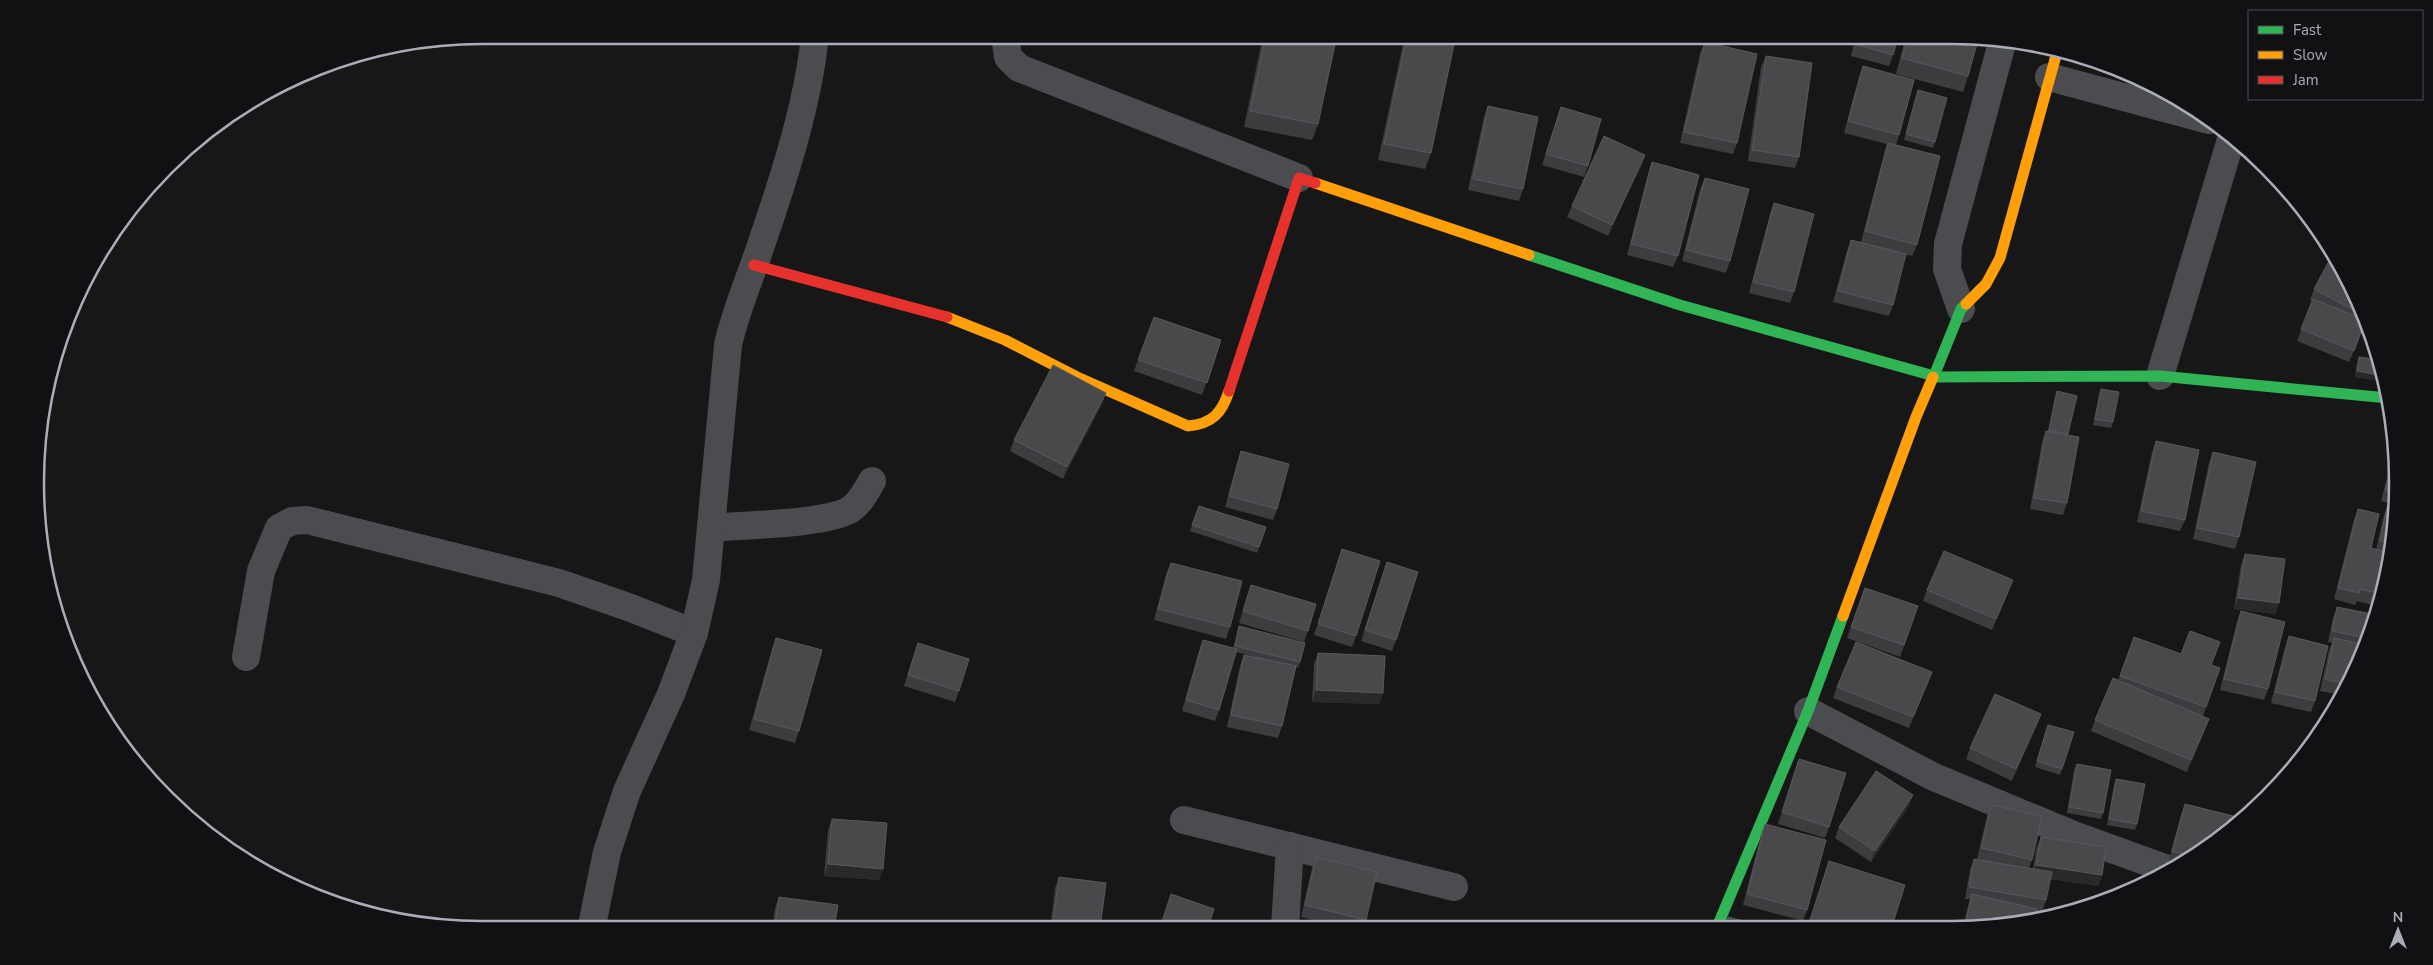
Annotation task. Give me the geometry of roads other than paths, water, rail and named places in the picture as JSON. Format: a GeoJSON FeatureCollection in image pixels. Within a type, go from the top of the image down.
{"type":"FeatureCollection","features":[{"type":"Feature","properties":{"kind":"street"},"geometry":{"type":"LineString","coordinates":[[593,921],[608,852],[627,791],[671,694],[694,634],[706,580],[728,345],[735,312],[754,265],[776,201],[809,78],[814,44]]}},
{"type":"Feature","properties":{"kind":"street"},"geometry":{"type":"LineString","coordinates":[[1006,44],[1008,58],[1019,68],[1300,178],[1680,305],[1934,376],[2160,376],[2381,397]]}},
{"type":"Feature","properties":{"kind":"street"},"geometry":{"type":"LineString","coordinates":[[1961,309],[1947,269],[1948,244],[2001,47]]}},
{"type":"Feature","properties":{"kind":"street"},"geometry":{"type":"LineString","coordinates":[[1720,921],[1808,711],[1916,417],[1961,309],[1986,284],[2000,258],[2053,65],[2182,110]]}},
{"type":"Feature","properties":{"kind":"street"},"geometry":{"type":"LineString","coordinates":[[2160,376],[2230,144]]}},
{"type":"Feature","properties":{"kind":"street"},"geometry":{"type":"LineString","coordinates":[[754,265],[949,317],[1005,340],[1077,377],[1188,426],[1204,425],[1213,421],[1224,406],[1300,178]]}},
{"type":"Feature","properties":{"kind":"street"},"geometry":{"type":"LineString","coordinates":[[711,528],[832,518],[850,510],[860,501],[872,481]]}},
{"type":"Feature","properties":{"kind":"street"},"geometry":{"type":"LineString","coordinates":[[246,657],[261,570],[279,528],[292,521],[307,520],[559,583],[631,608],[694,634]]}},
{"type":"Feature","properties":{"kind":"street"},"geometry":{"type":"LineString","coordinates":[[1808,711],[1934,777],[2076,836],[2161,867]]}},
{"type":"Feature","properties":{"kind":"street"},"geometry":{"type":"LineString","coordinates":[[1184,820],[1454,887]]}},
{"type":"Feature","properties":{"kind":"street"},"geometry":{"type":"LineString","coordinates":[[1285,921],[1290,846]]}}]}
